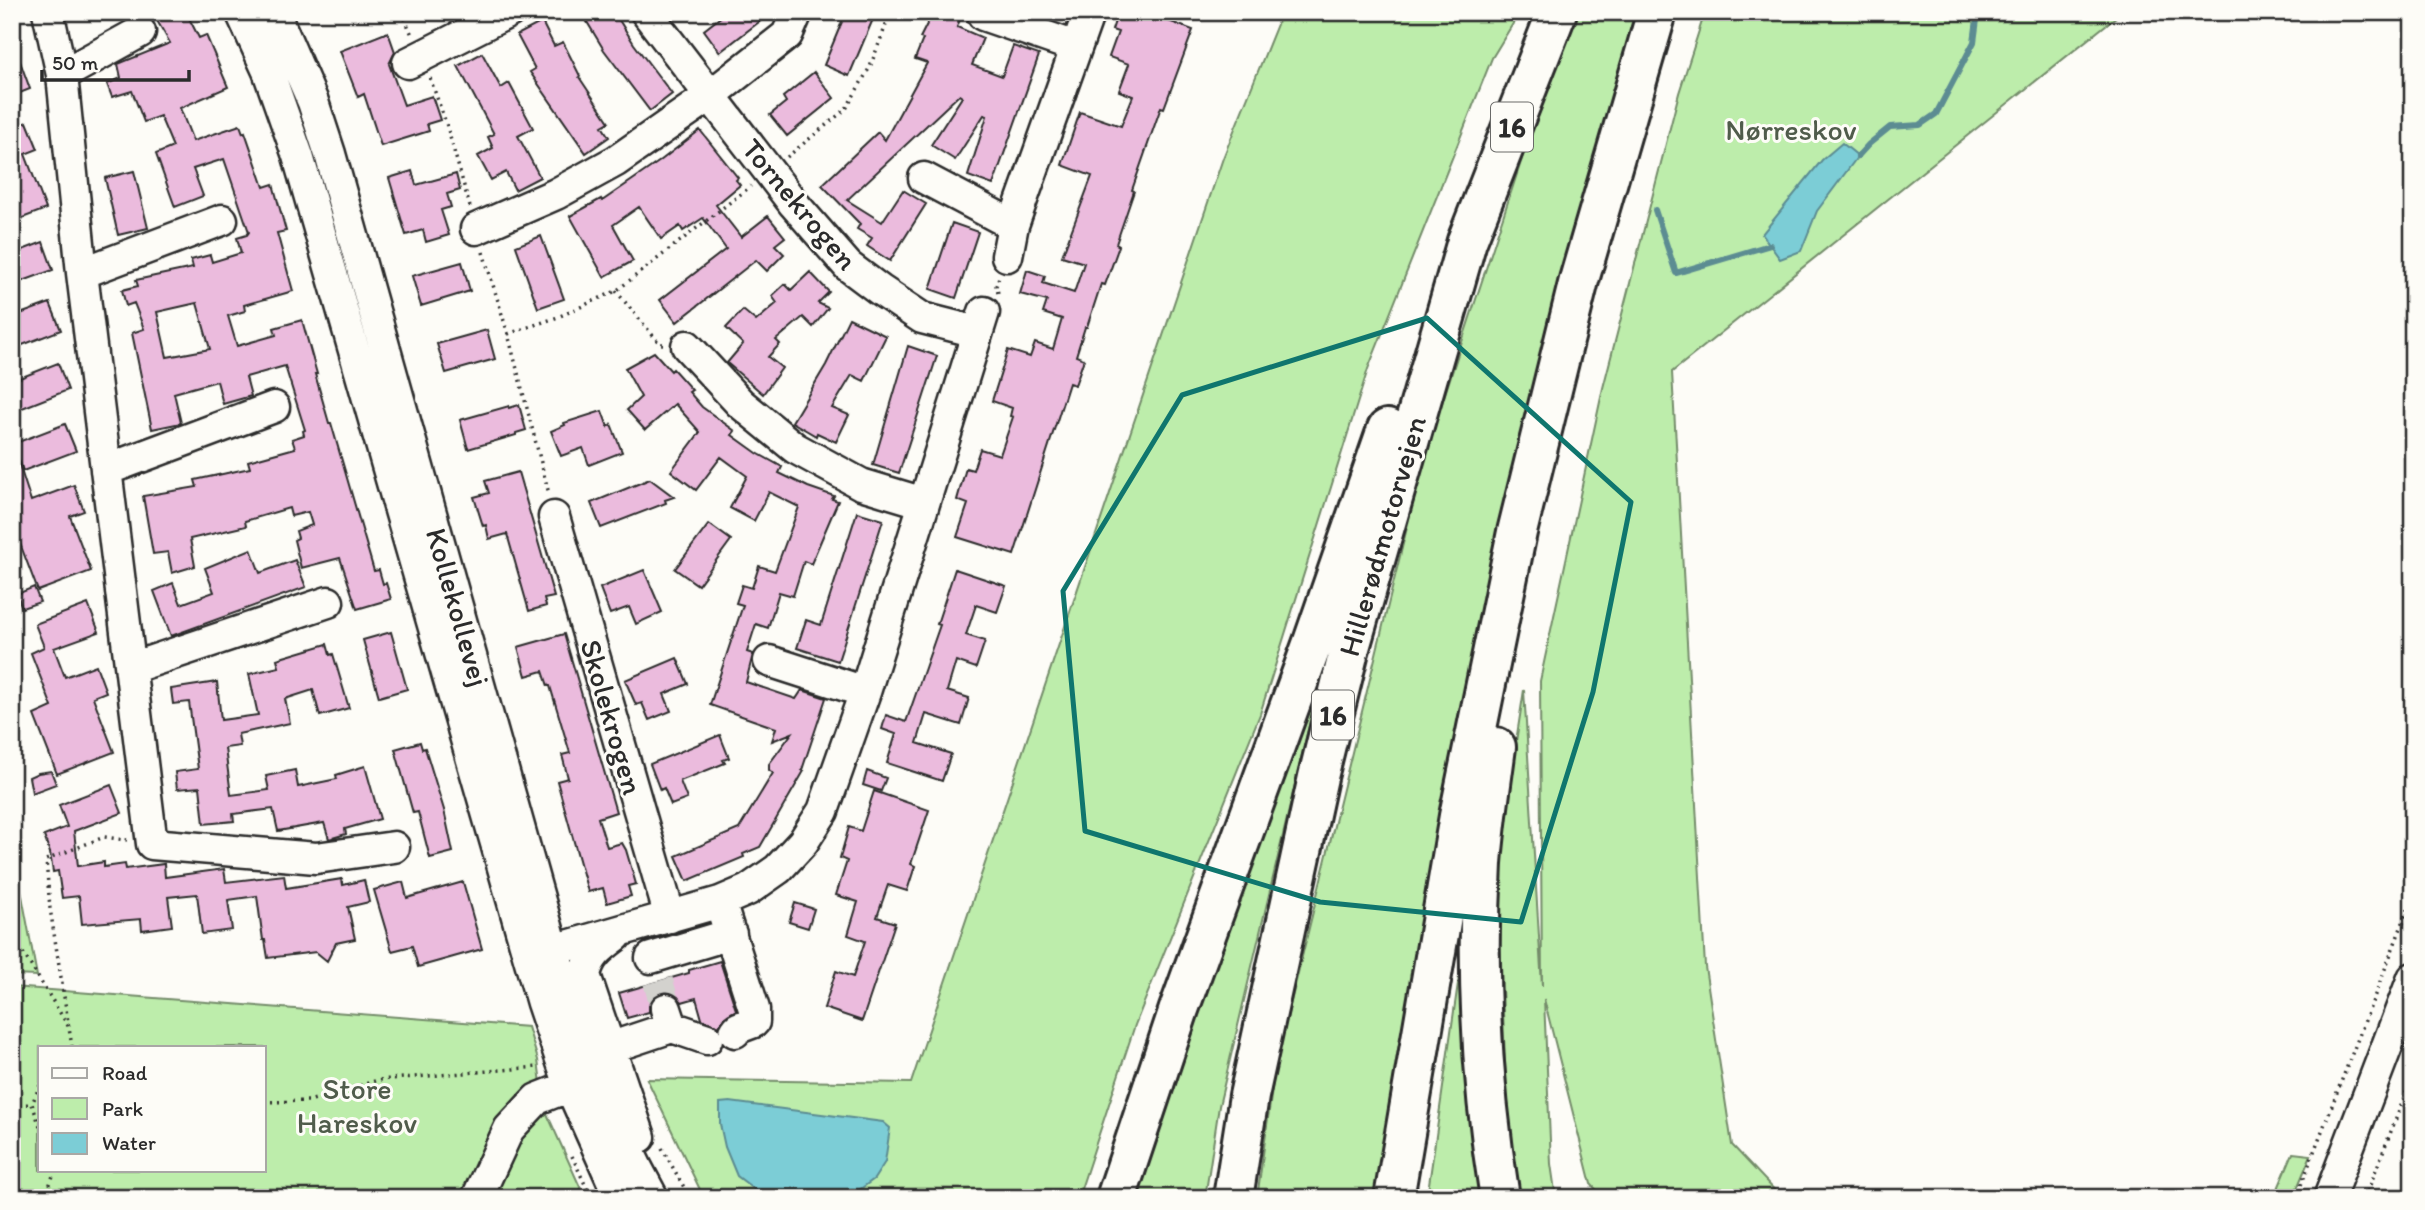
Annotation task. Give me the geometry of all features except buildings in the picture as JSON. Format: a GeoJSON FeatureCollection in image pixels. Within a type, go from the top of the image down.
{"type":"FeatureCollection","features":[{"type":"Feature","properties":{"kind":"highway","name":"Hillerødmotorvejen"},"geometry":{"type":"LineString","coordinates":[[1233,1198],[1249,1096],[1327,739],[1375,558],[1467,241],[1557,12]]}},
{"type":"Feature","properties":{"kind":"highway"},"geometry":{"type":"LineString","coordinates":[[1394,1198],[1458,816],[1517,532],[1579,280],[1657,12]]}},
{"type":"Feature","properties":{"kind":"highway"},"geometry":{"type":"LineString","coordinates":[[1116,1198],[1175,1021],[1313,642],[1413,354],[1467,241]]}},
{"type":"Feature","properties":{"kind":"highway"},"geometry":{"type":"LineString","coordinates":[[1500,1198],[1492,1153],[1480,997],[1482,863],[1517,532]]}},
{"type":"Feature","properties":{"kind":"street"},"geometry":{"type":"LineString","coordinates":[[48,12],[62,75],[82,273],[152,844],[316,858],[394,847]]}},
{"type":"Feature","properties":{"kind":"street","name":"Kollekollevej"},"geometry":{"type":"LineString","coordinates":[[241,12],[268,71],[298,156],[541,953],[616,1128],[656,1198]]}},
{"type":"Feature","properties":{"kind":"street","name":"Kollekollevej"},"geometry":{"type":"LineString","coordinates":[[274,12],[331,153],[541,953],[570,1086],[620,1198]]}},
{"type":"Feature","properties":{"kind":"street"},"geometry":{"type":"LineString","coordinates":[[415,60],[509,12]]}},
{"type":"Feature","properties":{"kind":"street","name":"Tornekrogen"},"geometry":{"type":"LineString","coordinates":[[646,12],[769,172],[848,266],[922,318],[980,322]]}},
{"type":"Feature","properties":{"kind":"street"},"geometry":{"type":"LineString","coordinates":[[476,229],[556,194],[604,168],[711,95],[787,34],[797,12]]}},
{"type":"Feature","properties":{"kind":"street"},"geometry":{"type":"LineString","coordinates":[[1007,256],[1013,225],[1089,12]]}},
{"type":"Feature","properties":{"kind":"street"},"geometry":{"type":"LineString","coordinates":[[984,15],[1076,47]]}},
{"type":"Feature","properties":{"kind":"street"},"geometry":{"type":"LineString","coordinates":[[62,75],[140,32]]}},
{"type":"Feature","properties":{"kind":"street"},"geometry":{"type":"LineString","coordinates":[[924,178],[1013,225]]}},
{"type":"Feature","properties":{"kind":"street"},"geometry":{"type":"LineString","coordinates":[[82,273],[222,220]]}},
{"type":"Feature","properties":{"kind":"street"},"geometry":{"type":"LineString","coordinates":[[541,953],[720,902],[748,890],[778,869],[803,842],[823,811],[865,692],[980,322]]}},
{"type":"Feature","properties":{"kind":"street"},"geometry":{"type":"LineString","coordinates":[[687,346],[740,403],[794,448],[861,484],[924,503]]}},
{"type":"Feature","properties":{"kind":"street"},"geometry":{"type":"LineString","coordinates":[[106,470],[274,407]]}},
{"type":"Feature","properties":{"kind":"street","name":"Skolekrogen"},"geometry":{"type":"LineString","coordinates":[[554,517],[670,916]]}},
{"type":"Feature","properties":{"kind":"street"},"geometry":{"type":"LineString","coordinates":[[131,668],[328,601]]}},
{"type":"Feature","properties":{"kind":"street"},"geometry":{"type":"LineString","coordinates":[[769,660],[865,692]]}},
{"type":"Feature","properties":{"kind":"street"},"geometry":{"type":"LineString","coordinates":[[609,1048],[669,1018],[721,1035],[754,1022],[754,1009],[720,902]]}},
{"type":"Feature","properties":{"kind":"street"},"geometry":{"type":"LineString","coordinates":[[633,927],[654,969],[731,934]]}},
{"type":"Feature","properties":{"kind":"street"},"geometry":{"type":"LineString","coordinates":[[633,927],[597,951],[588,962],[584,975],[645,1150],[656,1198]]}},
{"type":"Feature","properties":{"kind":"street"},"geometry":{"type":"LineString","coordinates":[[2329,1198],[2413,978]]}},
{"type":"Feature","properties":{"kind":"street"},"geometry":{"type":"LineString","coordinates":[[477,1198],[509,1129],[537,1099],[570,1086]]}},
{"type":"Feature","properties":{"kind":"path"},"geometry":{"type":"LineString","coordinates":[[402,12],[415,60],[446,123],[508,334],[554,517]]}},
{"type":"Feature","properties":{"kind":"path"},"geometry":{"type":"LineString","coordinates":[[508,334],[558,317],[616,291],[846,109],[870,67],[891,12]]}},
{"type":"Feature","properties":{"kind":"path"},"geometry":{"type":"LineString","coordinates":[[980,322],[988,303],[997,299],[996,286],[999,276],[1009,268],[1011,261],[1007,256]]}},
{"type":"Feature","properties":{"kind":"path"},"geometry":{"type":"LineString","coordinates":[[616,291],[660,344],[687,346]]}},
{"type":"Feature","properties":{"kind":"path"},"geometry":{"type":"LineString","coordinates":[[72,1046],[50,908],[46,860],[104,837],[152,844]]}},
{"type":"Feature","properties":{"kind":"path"},"geometry":{"type":"LineString","coordinates":[[2296,1198],[2413,897]]}},
{"type":"Feature","properties":{"kind":"path"},"geometry":{"type":"LineString","coordinates":[[12,935],[71,1031]]}},
{"type":"Feature","properties":{"kind":"path"},"geometry":{"type":"LineString","coordinates":[[266,1102],[309,1101],[378,1080],[537,1067]]}},
{"type":"Feature","properties":{"kind":"path"},"geometry":{"type":"LineString","coordinates":[[2365,1198],[2413,1075]]}},
{"type":"Feature","properties":{"kind":"path"},"geometry":{"type":"LineString","coordinates":[[38,1090],[32,1104],[38,1120]]}},
{"type":"Feature","properties":{"kind":"path"},"geometry":{"type":"LineString","coordinates":[[12,1105],[32,1104]]}},
{"type":"Feature","properties":{"kind":"path"},"geometry":{"type":"LineString","coordinates":[[45,1198],[54,1172]]}},
{"type":"Feature","properties":{"kind":"highlighted area"},"geometry":{"type":"Polygon","coordinates":[[[1427,318],[1631,502],[1593,692],[1521,922],[1320,902],[1085,831],[1063,591],[1182,395],[1427,318]]]}},
{"type":"Feature","properties":{"kind":"green space"},"geometry":{"type":"Polygon","coordinates":[[[1282,12],[1520,12],[1492,58],[1368,369],[1260,714],[1135,1025],[1078,1198],[704,1198],[647,1079],[911,1083],[1223,158],[1282,12]]]}},
{"type":"Feature","properties":{"kind":"green space"},"geometry":{"type":"Polygon","coordinates":[[[1570,12],[1644,12],[1495,544],[1396,1062],[1376,1198],[1257,1198],[1275,1067],[1424,458],[1570,12]]]}},
{"type":"Feature","properties":{"kind":"green space","name":"Nørreskov"},"geometry":{"type":"Polygon","coordinates":[[[1705,12],[2122,12],[1672,372],[1705,967],[1732,1145],[1782,1198],[1604,1198],[1591,1184],[1544,999],[1551,1164],[1556,1198],[1518,1198],[1508,1135],[1497,864],[1524,690],[1542,986],[1540,681],[1603,388],[1679,93],[1705,12]]]}},
{"type":"Feature","properties":{"kind":"green space"},"geometry":{"type":"Polygon","coordinates":[[[1327,649],[1219,1106],[1205,1198],[1120,1198],[1327,649]]]}},
{"type":"Feature","properties":{"kind":"green space"},"geometry":{"type":"Polygon","coordinates":[[[12,842],[37,976],[12,975],[12,842]]]}},
{"type":"Feature","properties":{"kind":"green space"},"geometry":{"type":"Polygon","coordinates":[[[1467,921],[1492,1198],[1427,1198],[1467,921]]]}},
{"type":"Feature","properties":{"kind":"green space","name":"Store Hareskov"},"geometry":{"type":"Polygon","coordinates":[[[12,987],[528,1027],[538,1060],[544,1107],[585,1198],[12,1198],[12,987]]]}},
{"type":"Feature","properties":{"kind":"green space"},"geometry":{"type":"Polygon","coordinates":[[[2293,1153],[2311,1155],[2293,1198],[2274,1198],[2293,1153]]]}},
{"type":"Feature","properties":{"kind":"water"},"geometry":{"type":"Polygon","coordinates":[[[1842,143],[1858,156],[1817,211],[1801,251],[1780,259],[1762,234],[1822,160],[1842,143]]]}},
{"type":"Feature","properties":{"kind":"water"},"geometry":{"type":"Polygon","coordinates":[[[730,1102],[883,1122],[890,1128],[885,1162],[874,1179],[859,1190],[836,1198],[766,1198],[737,1176],[725,1147],[720,1124],[720,1103],[730,1102]]]}},
{"type":"Feature","properties":{"kind":"waterway"},"geometry":{"type":"LineString","coordinates":[[1858,156],[1890,127],[1920,125],[1936,114],[1974,42],[1978,12]]}},
{"type":"Feature","properties":{"kind":"waterway"},"geometry":{"type":"LineString","coordinates":[[1655,210],[1676,273],[1770,245]]}},
{"type":"Feature","properties":{"kind":"tunnel"},"geometry":{"type":"LineString","coordinates":[[658,981],[666,1009]]}}]}
